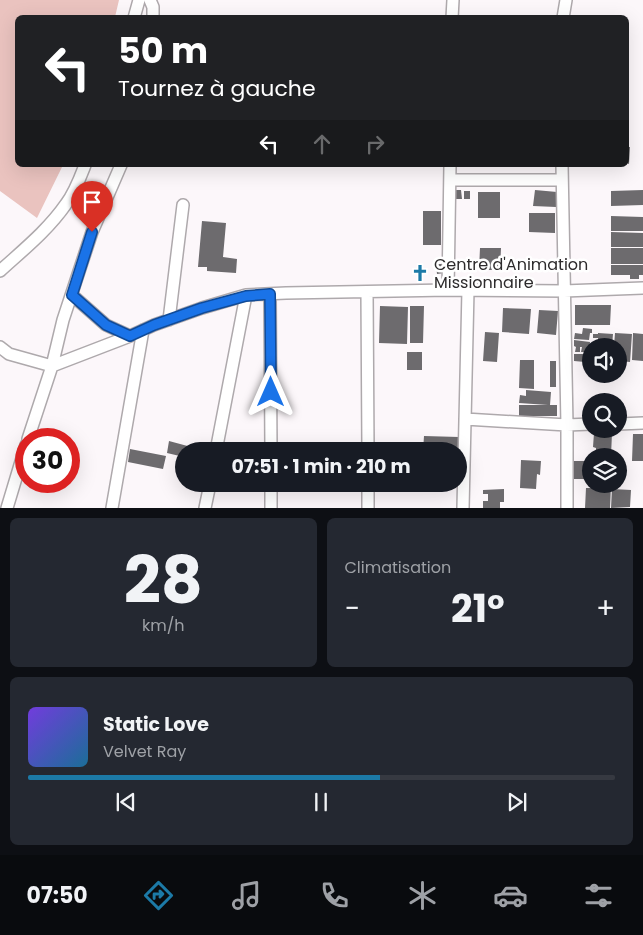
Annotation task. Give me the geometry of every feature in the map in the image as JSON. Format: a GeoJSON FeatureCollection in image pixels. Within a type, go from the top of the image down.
{"type":"FeatureCollection","features":[{"type":"Feature","properties":{"kind":"street"},"geometry":{"type":"LineString","coordinates":[[135,15],[139,0]]}},
{"type":"Feature","properties":{"kind":"street"},"geometry":{"type":"LineString","coordinates":[[150,0],[153,7],[153,15]]}},
{"type":"Feature","properties":{"kind":"street"},"geometry":{"type":"LineString","coordinates":[[452,15],[453,0]]}},
{"type":"Feature","properties":{"kind":"street"},"geometry":{"type":"LineString","coordinates":[[564,15],[566,0]]}},
{"type":"Feature","properties":{"kind":"street"},"geometry":{"type":"LineString","coordinates":[[0,271],[47,227],[66,204],[84,167]]}},
{"type":"Feature","properties":{"kind":"street"},"geometry":{"type":"LineString","coordinates":[[32,428],[92,232],[120,167]]}},
{"type":"Feature","properties":{"kind":"street"},"geometry":{"type":"LineString","coordinates":[[448,290],[450,167]]}},
{"type":"Feature","properties":{"kind":"street"},"geometry":{"type":"LineString","coordinates":[[562,167],[567,508]]}},
{"type":"Feature","properties":{"kind":"street"},"geometry":{"type":"LineString","coordinates":[[450,180],[562,180]]}},
{"type":"Feature","properties":{"kind":"street"},"geometry":{"type":"LineString","coordinates":[[169,320],[184,205]]}},
{"type":"Feature","properties":{"kind":"street"},"geometry":{"type":"LineString","coordinates":[[0,347],[10,354],[52,366],[202,308],[246,296],[448,290],[564,291],[643,288]]}},
{"type":"Feature","properties":{"kind":"street"},"geometry":{"type":"LineString","coordinates":[[463,508],[468,290]]}},
{"type":"Feature","properties":{"kind":"street"},"geometry":{"type":"LineString","coordinates":[[367,292],[368,442]]}},
{"type":"Feature","properties":{"kind":"street"},"geometry":{"type":"LineString","coordinates":[[270,294],[271,442]]}},
{"type":"Feature","properties":{"kind":"street"},"geometry":{"type":"LineString","coordinates":[[72,295],[106,325],[130,336]]}},
{"type":"Feature","properties":{"kind":"street"},"geometry":{"type":"LineString","coordinates":[[218,442],[246,296]]}},
{"type":"Feature","properties":{"kind":"street"},"geometry":{"type":"LineString","coordinates":[[112,508],[143,330]]}},
{"type":"Feature","properties":{"kind":"street"},"geometry":{"type":"LineString","coordinates":[[465,419],[582,424]]}},
{"type":"Feature","properties":{"kind":"street"},"geometry":{"type":"LineString","coordinates":[[627,424],[643,423]]}},
{"type":"Feature","properties":{"kind":"street"},"geometry":{"type":"LineString","coordinates":[[7,508],[15,481]]}},
{"type":"Feature","properties":{"kind":"street"},"geometry":{"type":"LineString","coordinates":[[206,508],[209,492]]}},
{"type":"Feature","properties":{"kind":"street"},"geometry":{"type":"LineString","coordinates":[[271,492],[271,508]]}},
{"type":"Feature","properties":{"kind":"street"},"geometry":{"type":"LineString","coordinates":[[368,492],[368,508]]}},
{"type":"Feature","properties":{"kind":"shaded area"},"geometry":{"type":"Polygon","coordinates":[[[0,0],[119,0],[115,15],[15,15],[15,167],[62,167],[37,218],[0,191],[0,0]]]}},
{"type":"Feature","properties":{"kind":"building"},"geometry":{"type":"Polygon","coordinates":[[[455,190],[461,190],[462,199],[455,199],[455,190]]]}},
{"type":"Feature","properties":{"kind":"building"},"geometry":{"type":"Polygon","coordinates":[[[535,190],[557,192],[556,207],[533,206],[535,190]]]}},
{"type":"Feature","properties":{"kind":"building"},"geometry":{"type":"Polygon","coordinates":[[[643,190],[643,205],[611,206],[611,191],[643,190]]]}},
{"type":"Feature","properties":{"kind":"building"},"geometry":{"type":"Polygon","coordinates":[[[464,191],[470,191],[470,199],[464,199],[464,191]]]}},
{"type":"Feature","properties":{"kind":"building"},"geometry":{"type":"Polygon","coordinates":[[[478,192],[500,192],[500,218],[478,218],[478,192]]]}},
{"type":"Feature","properties":{"kind":"building"},"geometry":{"type":"Polygon","coordinates":[[[423,211],[441,211],[441,245],[423,245],[423,211]]]}},
{"type":"Feature","properties":{"kind":"building"},"geometry":{"type":"Polygon","coordinates":[[[529,213],[555,213],[555,233],[529,232],[529,213]]]}},
{"type":"Feature","properties":{"kind":"building"},"geometry":{"type":"Polygon","coordinates":[[[611,216],[643,217],[643,231],[611,231],[611,216]]]}},
{"type":"Feature","properties":{"kind":"building"},"geometry":{"type":"Polygon","coordinates":[[[202,221],[226,223],[223,257],[237,259],[236,273],[207,271],[207,267],[198,267],[202,221]]]}},
{"type":"Feature","properties":{"kind":"building"},"geometry":{"type":"Polygon","coordinates":[[[611,232],[643,233],[643,247],[611,247],[611,232]]]}},
{"type":"Feature","properties":{"kind":"building"},"geometry":{"type":"Polygon","coordinates":[[[480,248],[501,248],[500,270],[479,270],[480,248]]]}},
{"type":"Feature","properties":{"kind":"building"},"geometry":{"type":"Polygon","coordinates":[[[611,248],[643,248],[643,264],[611,264],[611,248]]]}},
{"type":"Feature","properties":{"kind":"building"},"geometry":{"type":"Polygon","coordinates":[[[436,264],[444,264],[444,273],[437,274],[436,264]]]}},
{"type":"Feature","properties":{"kind":"building"},"geometry":{"type":"Polygon","coordinates":[[[611,265],[643,265],[643,275],[639,275],[639,279],[630,279],[630,275],[611,275],[611,265]]]}},
{"type":"Feature","properties":{"kind":"building"},"geometry":{"type":"Polygon","coordinates":[[[575,305],[611,305],[610,325],[575,325],[575,305]]]}},
{"type":"Feature","properties":{"kind":"building"},"geometry":{"type":"Polygon","coordinates":[[[380,306],[408,307],[407,344],[379,343],[380,306]]]}},
{"type":"Feature","properties":{"kind":"building"},"geometry":{"type":"Polygon","coordinates":[[[410,306],[424,306],[423,343],[410,343],[410,306]]]}},
{"type":"Feature","properties":{"kind":"building"},"geometry":{"type":"Polygon","coordinates":[[[503,308],[531,309],[529,334],[502,332],[503,308]]]}},
{"type":"Feature","properties":{"kind":"building"},"geometry":{"type":"Polygon","coordinates":[[[539,310],[558,311],[556,335],[537,333],[539,310]]]}},
{"type":"Feature","properties":{"kind":"building"},"geometry":{"type":"Polygon","coordinates":[[[583,328],[592,329],[589,338],[574,339],[575,333],[582,334],[583,328]]]}},
{"type":"Feature","properties":{"kind":"building"},"geometry":{"type":"Polygon","coordinates":[[[485,332],[499,333],[497,362],[483,361],[485,332]]]}},
{"type":"Feature","properties":{"kind":"building"},"geometry":{"type":"Polygon","coordinates":[[[615,333],[632,334],[630,362],[627,362],[627,338],[615,338],[615,333]]]}},
{"type":"Feature","properties":{"kind":"building"},"geometry":{"type":"Polygon","coordinates":[[[633,333],[643,334],[643,361],[632,360],[633,333]]]}},
{"type":"Feature","properties":{"kind":"building"},"geometry":{"type":"Polygon","coordinates":[[[593,334],[613,334],[613,338],[593,338],[593,334]]]}},
{"type":"Feature","properties":{"kind":"building"},"geometry":{"type":"Polygon","coordinates":[[[574,340],[582,341],[580,352],[575,352],[576,347],[574,346],[574,340]]]}},
{"type":"Feature","properties":{"kind":"building"},"geometry":{"type":"Polygon","coordinates":[[[407,352],[422,352],[422,370],[407,370],[407,352]]]}},
{"type":"Feature","properties":{"kind":"building"},"geometry":{"type":"Polygon","coordinates":[[[574,354],[582,354],[582,362],[574,361],[574,354]]]}},
{"type":"Feature","properties":{"kind":"building"},"geometry":{"type":"Polygon","coordinates":[[[520,360],[534,360],[534,389],[519,388],[520,360]]]}},
{"type":"Feature","properties":{"kind":"building"},"geometry":{"type":"Polygon","coordinates":[[[550,361],[556,361],[556,387],[550,387],[550,361]]]}},
{"type":"Feature","properties":{"kind":"building"},"geometry":{"type":"Polygon","coordinates":[[[526,390],[551,392],[550,405],[557,405],[557,416],[519,416],[519,405],[548,405],[519,403],[520,395],[526,396],[526,390]]]}},
{"type":"Feature","properties":{"kind":"building"},"geometry":{"type":"Polygon","coordinates":[[[633,434],[643,434],[643,461],[632,461],[633,434]]]}},
{"type":"Feature","properties":{"kind":"building"},"geometry":{"type":"Polygon","coordinates":[[[424,436],[459,437],[459,442],[424,442],[424,436]]]}},
{"type":"Feature","properties":{"kind":"building"},"geometry":{"type":"Polygon","coordinates":[[[594,438],[612,438],[611,448],[593,447],[594,438]]]}},
{"type":"Feature","properties":{"kind":"building"},"geometry":{"type":"Polygon","coordinates":[[[169,441],[175,443],[175,455],[167,453],[169,441]]]}},
{"type":"Feature","properties":{"kind":"building"},"geometry":{"type":"Polygon","coordinates":[[[130,449],[166,456],[163,469],[128,462],[130,449]]]}},
{"type":"Feature","properties":{"kind":"building"},"geometry":{"type":"Polygon","coordinates":[[[521,460],[541,461],[540,475],[537,474],[536,489],[520,488],[521,460]]]}},
{"type":"Feature","properties":{"kind":"building"},"geometry":{"type":"Polygon","coordinates":[[[574,461],[582,461],[582,479],[574,479],[574,461]]]}},
{"type":"Feature","properties":{"kind":"building"},"geometry":{"type":"Polygon","coordinates":[[[504,489],[504,502],[500,502],[500,508],[483,508],[483,501],[488,501],[488,494],[483,494],[483,490],[504,489]]]}},
{"type":"Feature","properties":{"kind":"building"},"geometry":{"type":"Polygon","coordinates":[[[627,490],[631,490],[630,507],[611,508],[612,493],[627,493],[627,490]]]}},
{"type":"Feature","properties":{"kind":"building"},"geometry":{"type":"Polygon","coordinates":[[[586,493],[611,493],[610,508],[585,508],[586,493]]]}},
{"type":"Feature","properties":{"kind":"place","name":"Centre d'Animation Missionnaire"},"geometry":{"type":"Point","coordinates":[420,273]}},
{"type":"Feature","properties":{"kind":"route"},"geometry":{"type":"LineString","coordinates":[[92,232],[72,295],[106,325],[130,336],[154,325],[202,308],[246,296],[270,294],[271,392]]}}]}
